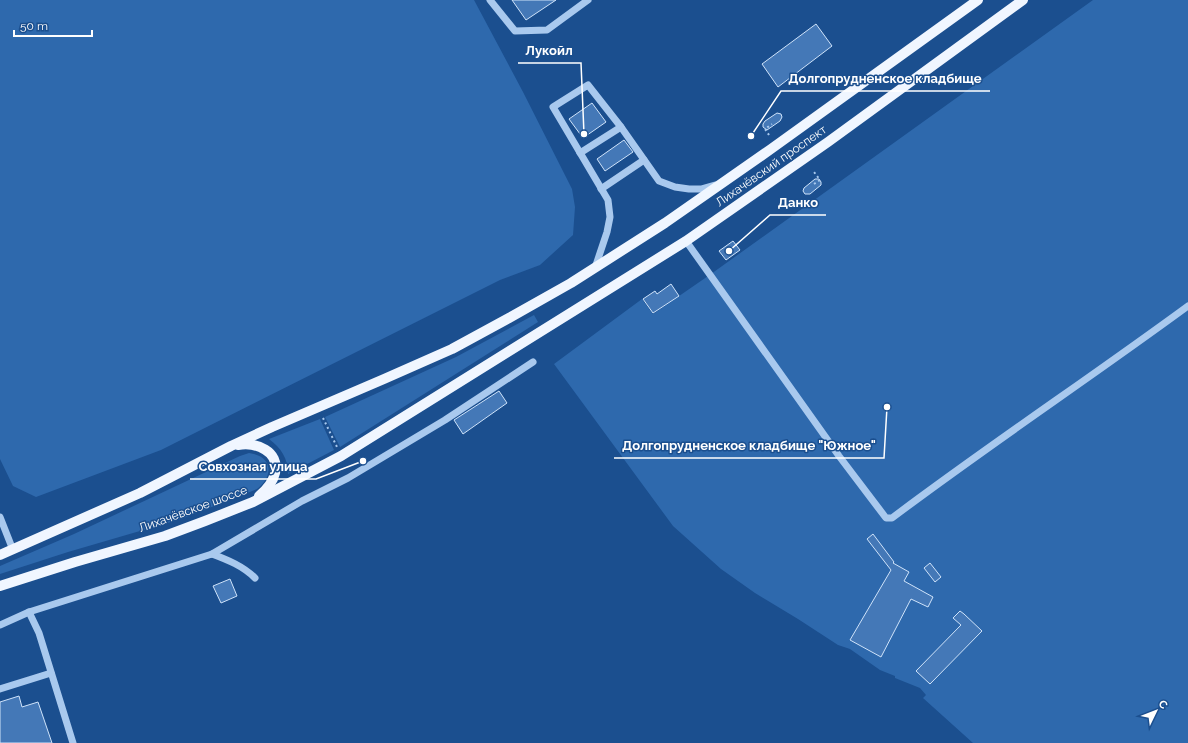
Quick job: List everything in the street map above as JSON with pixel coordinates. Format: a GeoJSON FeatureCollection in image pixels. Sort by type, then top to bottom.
{"type":"FeatureCollection","features":[{"type":"Feature","properties":{"kind":"main road","name":"Лихачёвский проспект"},"geometry":{"type":"LineString","coordinates":[[231,446],[445,352],[571,283],[665,223],[771,149],[978,0]]}},
{"type":"Feature","properties":{"kind":"main road","name":"Лихачёвский проспект"},"geometry":{"type":"LineString","coordinates":[[526,341],[686,240],[828,142],[1023,0]]}},
{"type":"Feature","properties":{"kind":"main road","name":"Лихачёвское шоссе"},"geometry":{"type":"LineString","coordinates":[[0,586],[75,562],[165,536],[253,502],[341,456],[526,341]]}},
{"type":"Feature","properties":{"kind":"main road"},"geometry":{"type":"LineString","coordinates":[[0,555],[140,493],[231,446],[248,443],[257,445],[271,453],[274,460],[276,468],[275,475],[271,483],[253,502]]}},
{"type":"Feature","properties":{"kind":"street"},"geometry":{"type":"LineString","coordinates":[[490,0],[515,31],[547,30],[588,0]]}},
{"type":"Feature","properties":{"kind":"street"},"geometry":{"type":"LineString","coordinates":[[595,268],[607,232],[610,217],[608,200],[552,107],[588,85],[621,127],[659,181],[675,187],[701,189],[719,184]]}},
{"type":"Feature","properties":{"kind":"street"},"geometry":{"type":"LineString","coordinates":[[580,153],[621,127]]}},
{"type":"Feature","properties":{"kind":"street"},"geometry":{"type":"LineString","coordinates":[[601,189],[644,160]]}},
{"type":"Feature","properties":{"kind":"street"},"geometry":{"type":"LineString","coordinates":[[686,240],[839,456],[886,518],[892,518],[949,474],[1083,382],[1188,306]]}},
{"type":"Feature","properties":{"kind":"street"},"geometry":{"type":"LineString","coordinates":[[0,625],[29,612],[212,554],[302,501],[348,478],[438,424],[533,362]]}},
{"type":"Feature","properties":{"kind":"street"},"geometry":{"type":"LineString","coordinates":[[0,517],[12,550]]}},
{"type":"Feature","properties":{"kind":"street"},"geometry":{"type":"LineString","coordinates":[[212,554],[248,570],[255,578]]}},
{"type":"Feature","properties":{"kind":"street"},"geometry":{"type":"LineString","coordinates":[[29,612],[39,633],[73,743]]}},
{"type":"Feature","properties":{"kind":"street"},"geometry":{"type":"LineString","coordinates":[[0,689],[51,673]]}},
{"type":"Feature","properties":{"kind":"path"},"geometry":{"type":"LineString","coordinates":[[769,135],[765,129],[772,124]]}},
{"type":"Feature","properties":{"kind":"path"},"geometry":{"type":"LineString","coordinates":[[814,172],[820,180],[814,184]]}},
{"type":"Feature","properties":{"kind":"path"},"geometry":{"type":"LineString","coordinates":[[322,418],[337,448]]}},
{"type":"Feature","properties":{"kind":"shaded area"},"geometry":{"type":"Polygon","coordinates":[[[0,0],[474,0],[572,189],[575,207],[573,235],[540,265],[500,280],[161,450],[36,497],[13,486],[0,459],[0,0]]]}},
{"type":"Feature","properties":{"kind":"shaded area"},"geometry":{"type":"Polygon","coordinates":[[[1093,0],[1188,0],[1188,743],[973,743],[923,698],[926,695],[920,688],[880,670],[850,649],[838,645],[755,593],[721,569],[673,526],[554,364],[642,299],[653,314],[1093,0]]]}},
{"type":"Feature","properties":{"kind":"shaded area"},"geometry":{"type":"Polygon","coordinates":[[[534,315],[538,322],[340,447],[325,417],[456,357],[534,315]]]}},
{"type":"Feature","properties":{"kind":"shaded area"},"geometry":{"type":"Polygon","coordinates":[[[320,419],[334,450],[288,474],[287,463],[283,454],[269,439],[320,419]]]}},
{"type":"Feature","properties":{"kind":"shaded area"},"geometry":{"type":"Polygon","coordinates":[[[249,453],[263,458],[267,462],[268,473],[263,484],[257,489],[181,519],[68,552],[0,574],[0,566],[74,534],[249,453]]]}},
{"type":"Feature","properties":{"kind":"building"},"geometry":{"type":"Polygon","coordinates":[[[512,0],[556,0],[526,20],[512,0]]]}},
{"type":"Feature","properties":{"kind":"building"},"geometry":{"type":"Polygon","coordinates":[[[816,24],[832,46],[778,87],[762,64],[816,24]]]}},
{"type":"Feature","properties":{"kind":"building"},"geometry":{"type":"Polygon","coordinates":[[[592,103],[606,122],[583,138],[569,119],[592,103]]]}},
{"type":"Feature","properties":{"kind":"building"},"geometry":{"type":"Polygon","coordinates":[[[777,113],[781,114],[782,117],[780,121],[767,130],[763,127],[765,121],[777,113]]]}},
{"type":"Feature","properties":{"kind":"building"},"geometry":{"type":"Polygon","coordinates":[[[624,140],[633,152],[605,171],[597,159],[624,140]]]}},
{"type":"Feature","properties":{"kind":"building"},"geometry":{"type":"Polygon","coordinates":[[[815,179],[819,179],[821,185],[810,194],[805,194],[803,191],[804,188],[815,179]]]}},
{"type":"Feature","properties":{"kind":"building"},"geometry":{"type":"Polygon","coordinates":[[[733,241],[740,250],[726,260],[719,251],[733,241]]]}},
{"type":"Feature","properties":{"kind":"building"},"geometry":{"type":"Polygon","coordinates":[[[671,284],[679,296],[653,313],[643,299],[655,291],[657,294],[671,284]]]}},
{"type":"Feature","properties":{"kind":"building"},"geometry":{"type":"Polygon","coordinates":[[[499,391],[507,403],[463,434],[454,420],[499,391]]]}},
{"type":"Feature","properties":{"kind":"building"},"geometry":{"type":"Polygon","coordinates":[[[873,534],[894,562],[893,563],[909,572],[904,581],[933,597],[928,607],[911,599],[881,657],[850,640],[891,570],[867,539],[873,534]]]}},
{"type":"Feature","properties":{"kind":"building"},"geometry":{"type":"Polygon","coordinates":[[[930,563],[941,577],[935,582],[924,568],[930,563]]]}},
{"type":"Feature","properties":{"kind":"building"},"geometry":{"type":"Polygon","coordinates":[[[230,579],[237,596],[221,603],[213,586],[230,579]]]}},
{"type":"Feature","properties":{"kind":"building"},"geometry":{"type":"Polygon","coordinates":[[[960,611],[982,631],[930,684],[916,671],[961,625],[953,618],[960,611]]]}},
{"type":"Feature","properties":{"kind":"building"},"geometry":{"type":"Polygon","coordinates":[[[19,696],[22,707],[38,702],[52,743],[0,743],[0,702],[19,696]]]}},
{"type":"Feature","properties":{"kind":"place","name":"Лукойл"},"geometry":{"type":"Point","coordinates":[584,134]}},
{"type":"Feature","properties":{"kind":"place","name":"Долгопрудненское кладбище"},"geometry":{"type":"Point","coordinates":[751,136]}},
{"type":"Feature","properties":{"kind":"place","name":"Данко"},"geometry":{"type":"Point","coordinates":[729,251]}},
{"type":"Feature","properties":{"kind":"place","name":"Долгопрудненское кладбище \"Южное\""},"geometry":{"type":"Point","coordinates":[887,407]}},
{"type":"Feature","properties":{"kind":"place","name":"Совхозная улица"},"geometry":{"type":"Point","coordinates":[363,461]}}]}
